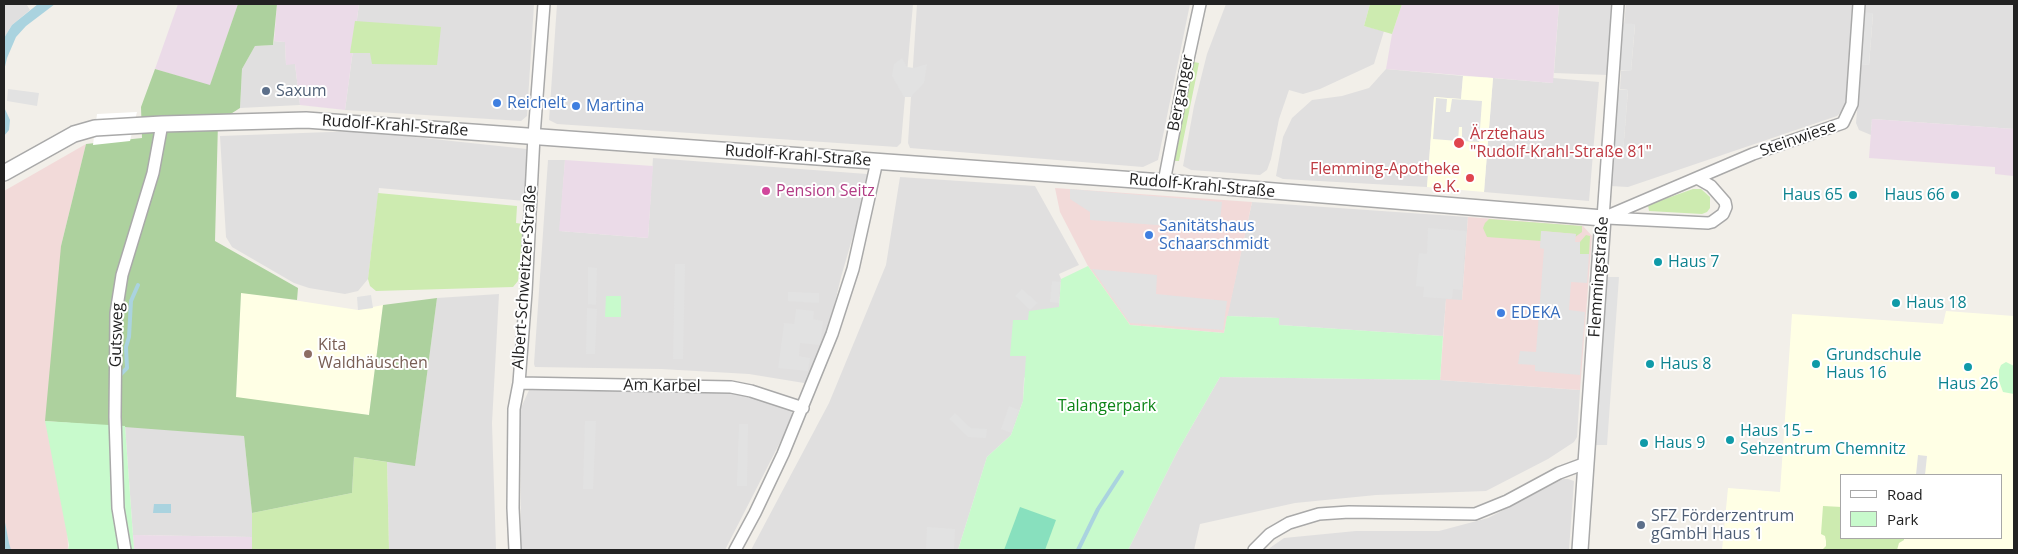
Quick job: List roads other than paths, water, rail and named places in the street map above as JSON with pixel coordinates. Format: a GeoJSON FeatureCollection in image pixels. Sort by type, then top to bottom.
{"type":"FeatureCollection","features":[{"type":"Feature","properties":{"kind":"street","name":"Albert-Schweitzer-Straße"},"geometry":{"type":"LineString","coordinates":[[515,550],[513,508],[514,409],[519,383],[526,292],[534,136],[544,4]]}},
{"type":"Feature","properties":{"kind":"street","name":"Berganger"},"geometry":{"type":"LineString","coordinates":[[1164,182],[1200,4]]}},
{"type":"Feature","properties":{"kind":"street","name":"Flemmingstraße"},"geometry":{"type":"LineString","coordinates":[[1580,550],[1618,4]]}},
{"type":"Feature","properties":{"kind":"street","name":"Steinwiese"},"geometry":{"type":"LineString","coordinates":[[1603,218],[1753,154],[1843,123],[1852,104],[1860,4]]}},
{"type":"Feature","properties":{"kind":"street","name":"Rudolf-Krahl-Straße"},"geometry":{"type":"LineString","coordinates":[[4,173],[74,134],[95,128],[306,120],[1164,182],[1603,218]]}},
{"type":"Feature","properties":{"kind":"street","name":"Gutsweg"},"geometry":{"type":"LineString","coordinates":[[124,550],[118,508],[115,417],[116,313],[122,276],[153,173],[162,124]]}},
{"type":"Feature","properties":{"kind":"street"},"geometry":{"type":"LineString","coordinates":[[735,550],[755,513],[803,408],[832,334],[853,269],[877,161]]}},
{"type":"Feature","properties":{"kind":"street"},"geometry":{"type":"LineString","coordinates":[[1603,218],[1712,222],[1723,214],[1726,207],[1725,202],[1711,186],[1697,178]]}},
{"type":"Feature","properties":{"kind":"street","name":"Am Karbel"},"geometry":{"type":"LineString","coordinates":[[519,383],[731,387],[803,408]]}},
{"type":"Feature","properties":{"kind":"street"},"geometry":{"type":"LineString","coordinates":[[1254,550],[1270,534],[1289,523],[1320,514],[1349,512],[1475,514],[1507,501],[1559,472],[1586,463]]}},
{"type":"Feature","properties":{"kind":"water"},"geometry":{"type":"Polygon","coordinates":[[[38,4],[55,4],[26,26],[16,37],[4,71],[4,38],[12,25],[38,4]]]}},
{"type":"Feature","properties":{"kind":"water"},"geometry":{"type":"Polygon","coordinates":[[[4,107],[10,120],[9,130],[4,136],[4,107]]]}},
{"type":"Feature","properties":{"kind":"water"},"geometry":{"type":"Polygon","coordinates":[[[154,504],[171,504],[171,513],[153,513],[154,504]]]}},
{"type":"Feature","properties":{"kind":"water"},"geometry":{"type":"Polygon","coordinates":[[[4,517],[9,543],[11,550],[4,550],[4,517]]]}},
{"type":"Feature","properties":{"kind":"waterway"},"geometry":{"type":"LineString","coordinates":[[118,377],[127,368],[126,347],[129,337],[131,301],[138,285]]}},
{"type":"Feature","properties":{"kind":"waterway"},"geometry":{"type":"LineString","coordinates":[[1078,550],[1098,509],[1122,472]]}},
{"type":"Feature","properties":{"kind":"place","name":"Saxum"},"geometry":{"type":"Point","coordinates":[266,91]}},
{"type":"Feature","properties":{"kind":"place","name":"Reichelt"},"geometry":{"type":"Point","coordinates":[497,103]}},
{"type":"Feature","properties":{"kind":"place","name":"Martina"},"geometry":{"type":"Point","coordinates":[576,106]}},
{"type":"Feature","properties":{"kind":"place","name":"Ärztehaus \"Rudolf-Krahl-Straße 81\""},"geometry":{"type":"Point","coordinates":[1459,143]}},
{"type":"Feature","properties":{"kind":"place","name":"Flemming-Apotheke e.K."},"geometry":{"type":"Point","coordinates":[1470,178]}},
{"type":"Feature","properties":{"kind":"place","name":"Pension Seitz"},"geometry":{"type":"Point","coordinates":[766,191]}},
{"type":"Feature","properties":{"kind":"place","name":"Haus 65"},"geometry":{"type":"Point","coordinates":[1853,195]}},
{"type":"Feature","properties":{"kind":"place","name":"Haus 66"},"geometry":{"type":"Point","coordinates":[1955,195]}},
{"type":"Feature","properties":{"kind":"place","name":"Sanitätshaus Schaarschmidt"},"geometry":{"type":"Point","coordinates":[1149,235]}},
{"type":"Feature","properties":{"kind":"place","name":"Haus 7"},"geometry":{"type":"Point","coordinates":[1658,262]}},
{"type":"Feature","properties":{"kind":"place","name":"Haus 18"},"geometry":{"type":"Point","coordinates":[1896,303]}},
{"type":"Feature","properties":{"kind":"place","name":"EDEKA"},"geometry":{"type":"Point","coordinates":[1501,313]}},
{"type":"Feature","properties":{"kind":"place","name":"Kita Waldhäuschen"},"geometry":{"type":"Point","coordinates":[308,354]}},
{"type":"Feature","properties":{"kind":"place","name":"Haus 8"},"geometry":{"type":"Point","coordinates":[1650,364]}},
{"type":"Feature","properties":{"kind":"place","name":"Grundschule Haus 16"},"geometry":{"type":"Point","coordinates":[1816,364]}},
{"type":"Feature","properties":{"kind":"place","name":"Haus 26"},"geometry":{"type":"Point","coordinates":[1968,367]}},
{"type":"Feature","properties":{"kind":"place","name":"Haus 15 – Sehzentrum Chemnitz"},"geometry":{"type":"Point","coordinates":[1730,440]}},
{"type":"Feature","properties":{"kind":"place","name":"Haus 9"},"geometry":{"type":"Point","coordinates":[1644,443]}},
{"type":"Feature","properties":{"kind":"place","name":"SFZ Förderzentrum gGmbH Haus 1"},"geometry":{"type":"Point","coordinates":[1641,525]}},
{"type":"Feature","properties":{"kind":"park label","name":"Talangerpark"},"geometry":{"type":"Point","coordinates":[1107,406]}}]}
